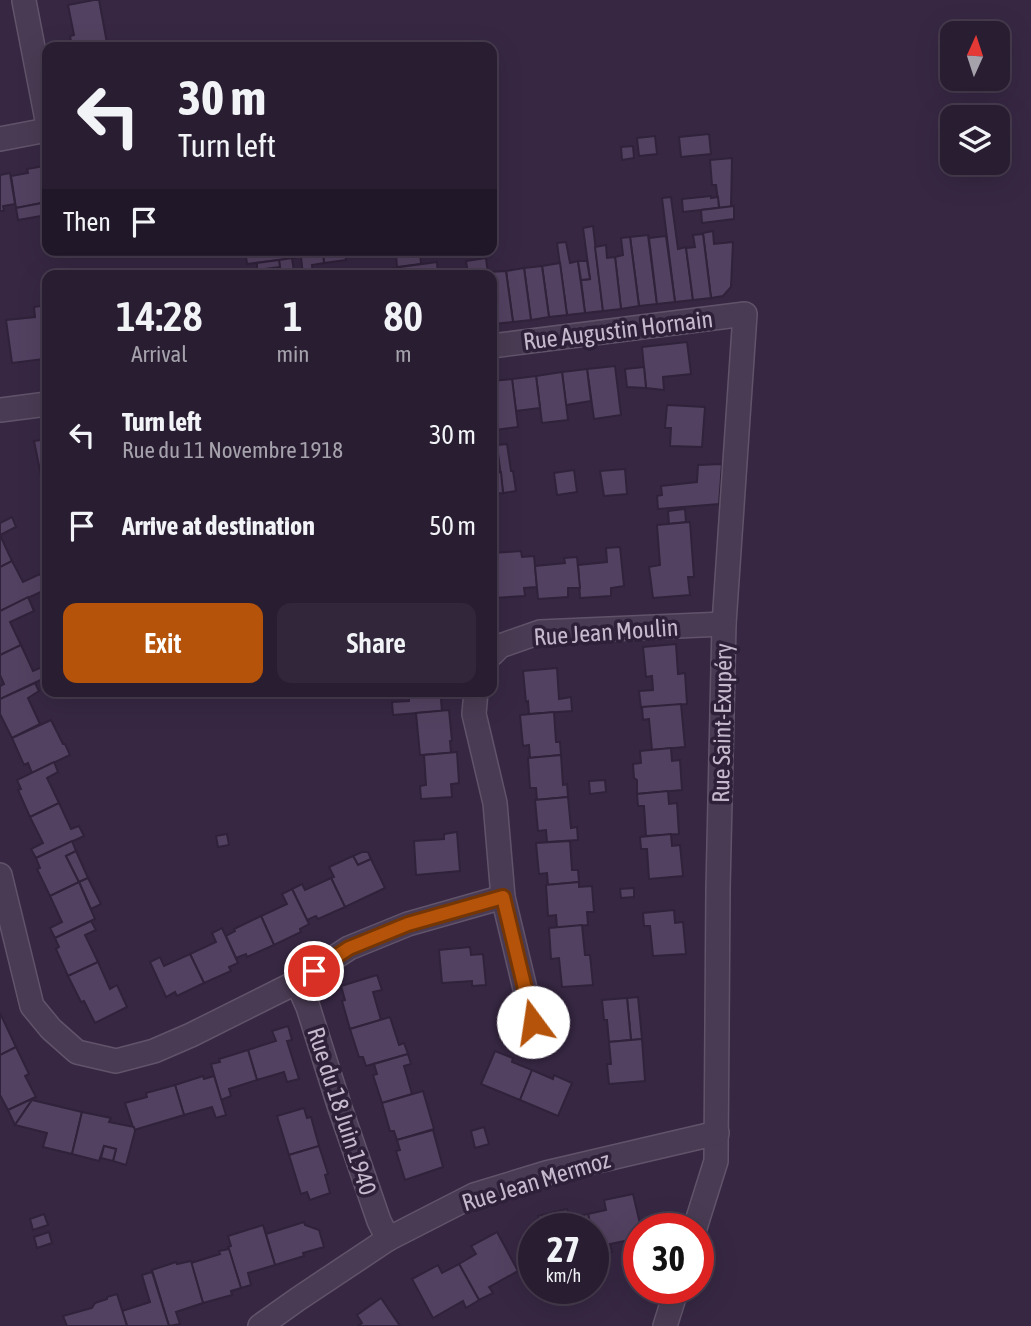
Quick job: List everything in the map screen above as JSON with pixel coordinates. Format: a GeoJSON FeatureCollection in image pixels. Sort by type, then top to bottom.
{"type":"FeatureCollection","features":[{"type":"Feature","properties":{"kind":"street"},"geometry":{"type":"LineString","coordinates":[[24,1],[42,94]]}},
{"type":"Feature","properties":{"kind":"street"},"geometry":{"type":"LineString","coordinates":[[0,139],[42,131]]}},
{"type":"Feature","properties":{"kind":"street","name":"Rue Augustin Hornain"},"geometry":{"type":"LineString","coordinates":[[497,345],[745,314]]}},
{"type":"Feature","properties":{"kind":"street","name":"Rue Saint-Exupéry"},"geometry":{"type":"LineString","coordinates":[[700,1213],[716,1161],[724,625],[745,314]]}},
{"type":"Feature","properties":{"kind":"street"},"geometry":{"type":"LineString","coordinates":[[0,410],[42,405]]}},
{"type":"Feature","properties":{"kind":"street","name":"Rue Jean Moulin"},"geometry":{"type":"LineString","coordinates":[[497,649],[541,632],[724,625]]}},
{"type":"Feature","properties":{"kind":"street"},"geometry":{"type":"LineString","coordinates":[[475,697],[474,714],[495,803],[503,897],[533,1022]]}},
{"type":"Feature","properties":{"kind":"street"},"geometry":{"type":"LineString","coordinates":[[0,875],[32,1006],[51,1029],[77,1052],[116,1061],[154,1051],[191,1035],[297,982],[349,948],[408,924],[503,897]]}},
{"type":"Feature","properties":{"kind":"street","name":"Rue du 18 Juin 1940"},"geometry":{"type":"LineString","coordinates":[[297,982],[308,1007],[379,1221],[388,1239]]}},
{"type":"Feature","properties":{"kind":"street","name":"Rue Jean Mermoz"},"geometry":{"type":"LineString","coordinates":[[260,1326],[388,1239],[474,1195],[546,1173],[717,1133]]}},
{"type":"Feature","properties":{"kind":"street"},"geometry":{"type":"LineString","coordinates":[[665,1326],[672,1304]]}},
{"type":"Feature","properties":{"kind":"building"},"geometry":{"type":"Polygon","coordinates":[[[99,0],[107,42],[71,42],[70,36],[74,35],[68,5],[99,0]]]}},
{"type":"Feature","properties":{"kind":"building"},"geometry":{"type":"Polygon","coordinates":[[[709,134],[711,154],[681,157],[679,137],[709,134]]]}},
{"type":"Feature","properties":{"kind":"building"},"geometry":{"type":"Polygon","coordinates":[[[655,136],[657,154],[639,156],[637,138],[655,136]]]}},
{"type":"Feature","properties":{"kind":"building"},"geometry":{"type":"Polygon","coordinates":[[[633,146],[634,158],[622,160],[621,147],[633,146]]]}},
{"type":"Feature","properties":{"kind":"building"},"geometry":{"type":"Polygon","coordinates":[[[732,158],[731,207],[719,208],[716,185],[712,185],[710,160],[732,158]]]}},
{"type":"Feature","properties":{"kind":"building"},"geometry":{"type":"Polygon","coordinates":[[[42,166],[42,203],[16,208],[11,176],[28,173],[27,169],[42,166]]]}},
{"type":"Feature","properties":{"kind":"building"},"geometry":{"type":"Polygon","coordinates":[[[10,173],[15,204],[3,206],[4,211],[0,211],[0,175],[10,173]]]}},
{"type":"Feature","properties":{"kind":"building"},"geometry":{"type":"Polygon","coordinates":[[[671,197],[678,249],[686,247],[693,300],[675,302],[662,198],[671,197]]]}},
{"type":"Feature","properties":{"kind":"building"},"geometry":{"type":"Polygon","coordinates":[[[718,197],[719,208],[683,212],[682,199],[718,197]]]}},
{"type":"Feature","properties":{"kind":"building"},"geometry":{"type":"Polygon","coordinates":[[[42,203],[42,216],[18,220],[16,208],[42,203]]]}},
{"type":"Feature","properties":{"kind":"building"},"geometry":{"type":"Polygon","coordinates":[[[734,206],[734,219],[702,223],[701,210],[734,206]]]}},
{"type":"Feature","properties":{"kind":"building"},"geometry":{"type":"Polygon","coordinates":[[[593,226],[603,311],[585,313],[581,280],[590,279],[583,228],[593,226]]]}},
{"type":"Feature","properties":{"kind":"building"},"geometry":{"type":"Polygon","coordinates":[[[713,231],[714,244],[733,242],[731,287],[723,296],[711,298],[703,233],[713,231]]]}},
{"type":"Feature","properties":{"kind":"building"},"geometry":{"type":"Polygon","coordinates":[[[703,234],[711,298],[693,300],[686,248],[695,247],[693,235],[703,234]]]}},
{"type":"Feature","properties":{"kind":"building"},"geometry":{"type":"Polygon","coordinates":[[[648,235],[657,304],[639,306],[630,237],[648,235]]]}},
{"type":"Feature","properties":{"kind":"building"},"geometry":{"type":"Polygon","coordinates":[[[666,236],[675,302],[657,304],[649,238],[666,236]]]}},
{"type":"Feature","properties":{"kind":"building"},"geometry":{"type":"Polygon","coordinates":[[[630,237],[639,306],[621,309],[615,257],[623,255],[621,238],[630,237]]]}},
{"type":"Feature","properties":{"kind":"building"},"geometry":{"type":"Polygon","coordinates":[[[566,242],[570,263],[578,261],[585,313],[567,315],[557,243],[566,242]]]}},
{"type":"Feature","properties":{"kind":"building"},"geometry":{"type":"Polygon","coordinates":[[[606,245],[607,258],[615,257],[621,309],[603,311],[595,247],[606,245]]]}},
{"type":"Feature","properties":{"kind":"building"},"geometry":{"type":"Polygon","coordinates":[[[246,256],[295,256],[295,258],[247,264],[246,256]]]}},
{"type":"Feature","properties":{"kind":"building"},"geometry":{"type":"Polygon","coordinates":[[[323,256],[346,256],[346,260],[324,263],[323,256]]]}},
{"type":"Feature","properties":{"kind":"building"},"geometry":{"type":"Polygon","coordinates":[[[323,256],[324,263],[312,265],[312,270],[302,270],[301,257],[323,256]]]}},
{"type":"Feature","properties":{"kind":"building"},"geometry":{"type":"Polygon","coordinates":[[[396,256],[420,256],[421,264],[397,267],[396,256]]]}},
{"type":"Feature","properties":{"kind":"building"},"geometry":{"type":"Polygon","coordinates":[[[292,258],[294,270],[280,270],[279,260],[292,258]]]}},
{"type":"Feature","properties":{"kind":"building"},"geometry":{"type":"Polygon","coordinates":[[[486,258],[487,270],[467,270],[466,261],[486,258]]]}},
{"type":"Feature","properties":{"kind":"building"},"geometry":{"type":"Polygon","coordinates":[[[279,260],[280,267],[257,270],[257,263],[279,260]]]}},
{"type":"Feature","properties":{"kind":"building"},"geometry":{"type":"Polygon","coordinates":[[[578,261],[587,261],[590,279],[581,280],[578,261]]]}},
{"type":"Feature","properties":{"kind":"building"},"geometry":{"type":"Polygon","coordinates":[[[437,262],[438,270],[393,270],[437,262]]]}},
{"type":"Feature","properties":{"kind":"building"},"geometry":{"type":"Polygon","coordinates":[[[560,263],[567,315],[549,317],[542,266],[560,263]]]}},
{"type":"Feature","properties":{"kind":"building"},"geometry":{"type":"Polygon","coordinates":[[[542,266],[549,317],[531,320],[524,268],[542,266]]]}},
{"type":"Feature","properties":{"kind":"building"},"geometry":{"type":"Polygon","coordinates":[[[524,268],[531,320],[513,322],[506,271],[524,268]]]}},
{"type":"Feature","properties":{"kind":"building"},"geometry":{"type":"Polygon","coordinates":[[[506,271],[513,322],[497,324],[497,272],[506,271]]]}},
{"type":"Feature","properties":{"kind":"building"},"geometry":{"type":"Polygon","coordinates":[[[42,306],[42,359],[12,363],[6,320],[35,317],[34,307],[42,306]]]}},
{"type":"Feature","properties":{"kind":"building"},"geometry":{"type":"Polygon","coordinates":[[[687,342],[691,374],[663,377],[664,390],[646,388],[642,347],[687,342]]]}},
{"type":"Feature","properties":{"kind":"building"},"geometry":{"type":"Polygon","coordinates":[[[615,366],[621,415],[594,419],[587,369],[615,366]]]}},
{"type":"Feature","properties":{"kind":"building"},"geometry":{"type":"Polygon","coordinates":[[[644,367],[646,388],[627,387],[625,369],[644,367]]]}},
{"type":"Feature","properties":{"kind":"building"},"geometry":{"type":"Polygon","coordinates":[[[587,369],[591,401],[566,405],[562,372],[587,369]]]}},
{"type":"Feature","properties":{"kind":"building"},"geometry":{"type":"Polygon","coordinates":[[[562,372],[568,420],[542,423],[536,376],[562,372]]]}},
{"type":"Feature","properties":{"kind":"building"},"geometry":{"type":"Polygon","coordinates":[[[536,376],[540,408],[516,411],[512,379],[536,376]]]}},
{"type":"Feature","properties":{"kind":"building"},"geometry":{"type":"Polygon","coordinates":[[[512,379],[518,427],[497,430],[497,380],[512,379]]]}},
{"type":"Feature","properties":{"kind":"building"},"geometry":{"type":"Polygon","coordinates":[[[667,405],[705,407],[702,447],[670,446],[671,428],[665,428],[667,405]]]}},
{"type":"Feature","properties":{"kind":"building"},"geometry":{"type":"Polygon","coordinates":[[[42,440],[42,480],[34,441],[42,440]]]}},
{"type":"Feature","properties":{"kind":"building"},"geometry":{"type":"Polygon","coordinates":[[[507,444],[516,491],[503,493],[497,445],[507,444]]]}},
{"type":"Feature","properties":{"kind":"building"},"geometry":{"type":"Polygon","coordinates":[[[722,464],[719,504],[658,509],[657,496],[662,495],[661,486],[697,482],[698,465],[722,464]]]}},
{"type":"Feature","properties":{"kind":"building"},"geometry":{"type":"Polygon","coordinates":[[[625,469],[627,494],[604,496],[600,471],[625,469]]]}},
{"type":"Feature","properties":{"kind":"building"},"geometry":{"type":"Polygon","coordinates":[[[574,470],[577,492],[557,495],[554,473],[574,470]]]}},
{"type":"Feature","properties":{"kind":"building"},"geometry":{"type":"Polygon","coordinates":[[[497,472],[501,472],[503,493],[497,494],[497,472]]]}},
{"type":"Feature","properties":{"kind":"building"},"geometry":{"type":"Polygon","coordinates":[[[685,509],[686,522],[669,524],[668,511],[685,509]]]}},
{"type":"Feature","properties":{"kind":"building"},"geometry":{"type":"Polygon","coordinates":[[[12,517],[16,527],[0,535],[0,523],[12,517]]]}},
{"type":"Feature","properties":{"kind":"building"},"geometry":{"type":"Polygon","coordinates":[[[690,522],[694,577],[688,577],[690,595],[653,598],[649,567],[660,565],[657,525],[690,522]]]}},
{"type":"Feature","properties":{"kind":"building"},"geometry":{"type":"Polygon","coordinates":[[[0,535],[12,561],[0,567],[0,535]]]}},
{"type":"Feature","properties":{"kind":"building"},"geometry":{"type":"Polygon","coordinates":[[[620,547],[624,586],[611,588],[611,596],[580,598],[578,565],[607,562],[606,548],[620,547]]]}},
{"type":"Feature","properties":{"kind":"building"},"geometry":{"type":"Polygon","coordinates":[[[521,551],[522,557],[534,556],[537,587],[524,588],[525,596],[497,598],[497,553],[521,551]]]}},
{"type":"Feature","properties":{"kind":"building"},"geometry":{"type":"Polygon","coordinates":[[[577,557],[580,588],[568,588],[568,597],[538,599],[535,566],[565,563],[564,558],[577,557]]]}},
{"type":"Feature","properties":{"kind":"building"},"geometry":{"type":"Polygon","coordinates":[[[12,561],[23,582],[40,574],[42,591],[0,611],[0,567],[12,561]]]}},
{"type":"Feature","properties":{"kind":"building"},"geometry":{"type":"Polygon","coordinates":[[[28,597],[34,611],[10,622],[21,645],[0,655],[0,611],[28,597]]]}},
{"type":"Feature","properties":{"kind":"building"},"geometry":{"type":"Polygon","coordinates":[[[676,644],[678,674],[685,673],[687,704],[641,708],[639,691],[653,690],[652,676],[646,677],[643,647],[676,644]]]}},
{"type":"Feature","properties":{"kind":"building"},"geometry":{"type":"Polygon","coordinates":[[[21,645],[33,671],[42,667],[42,679],[0,699],[0,686],[4,684],[0,675],[0,655],[21,645]]]}},
{"type":"Feature","properties":{"kind":"building"},"geometry":{"type":"Polygon","coordinates":[[[557,668],[559,699],[571,697],[572,711],[529,714],[523,671],[557,668]]]}},
{"type":"Feature","properties":{"kind":"building"},"geometry":{"type":"Polygon","coordinates":[[[35,683],[39,691],[28,698],[40,724],[12,738],[0,714],[0,699],[35,683]]]}},
{"type":"Feature","properties":{"kind":"building"},"geometry":{"type":"Polygon","coordinates":[[[409,697],[443,697],[442,711],[393,715],[392,702],[409,701],[409,697]]]}},
{"type":"Feature","properties":{"kind":"building"},"geometry":{"type":"Polygon","coordinates":[[[681,704],[685,747],[652,750],[649,719],[643,720],[642,707],[681,704]]]}},
{"type":"Feature","properties":{"kind":"building"},"geometry":{"type":"Polygon","coordinates":[[[449,710],[451,753],[420,755],[416,713],[449,710]]]}},
{"type":"Feature","properties":{"kind":"building"},"geometry":{"type":"Polygon","coordinates":[[[554,712],[556,742],[560,742],[561,755],[530,758],[529,745],[523,746],[520,715],[554,712]]]}},
{"type":"Feature","properties":{"kind":"building"},"geometry":{"type":"Polygon","coordinates":[[[51,720],[70,755],[32,773],[28,763],[24,765],[12,738],[51,720]]]}},
{"type":"Feature","properties":{"kind":"building"},"geometry":{"type":"Polygon","coordinates":[[[671,748],[672,761],[680,760],[682,790],[637,794],[633,764],[641,763],[640,751],[671,748]]]}},
{"type":"Feature","properties":{"kind":"building"},"geometry":{"type":"Polygon","coordinates":[[[457,752],[459,783],[451,784],[452,797],[421,799],[420,786],[426,785],[424,755],[457,752]]]}},
{"type":"Feature","properties":{"kind":"building"},"geometry":{"type":"Polygon","coordinates":[[[561,755],[563,785],[567,784],[568,797],[537,800],[536,788],[530,788],[528,758],[561,755]]]}},
{"type":"Feature","properties":{"kind":"building"},"geometry":{"type":"Polygon","coordinates":[[[54,762],[58,772],[47,778],[59,803],[30,817],[18,790],[21,789],[17,780],[54,762]]]}},
{"type":"Feature","properties":{"kind":"building"},"geometry":{"type":"Polygon","coordinates":[[[605,780],[606,792],[590,794],[589,781],[605,780]]]}},
{"type":"Feature","properties":{"kind":"building"},"geometry":{"type":"Polygon","coordinates":[[[668,791],[669,804],[677,803],[679,834],[646,836],[644,806],[638,806],[637,794],[668,791]]]}},
{"type":"Feature","properties":{"kind":"building"},"geometry":{"type":"Polygon","coordinates":[[[568,797],[571,828],[577,827],[578,840],[547,842],[546,830],[538,831],[535,800],[568,797]]]}},
{"type":"Feature","properties":{"kind":"building"},"geometry":{"type":"Polygon","coordinates":[[[59,803],[71,829],[79,826],[84,836],[36,858],[31,849],[43,843],[30,817],[59,803]]]}},
{"type":"Feature","properties":{"kind":"building"},"geometry":{"type":"Polygon","coordinates":[[[457,832],[460,871],[416,875],[414,841],[444,839],[444,834],[457,832]]]}},
{"type":"Feature","properties":{"kind":"building"},"geometry":{"type":"Polygon","coordinates":[[[227,834],[229,845],[218,847],[216,836],[227,834]]]}},
{"type":"Feature","properties":{"kind":"building"},"geometry":{"type":"Polygon","coordinates":[[[671,834],[672,846],[680,845],[683,876],[649,879],[647,849],[641,849],[640,837],[671,834]]]}},
{"type":"Feature","properties":{"kind":"building"},"geometry":{"type":"Polygon","coordinates":[[[72,841],[76,851],[66,856],[79,882],[50,896],[37,869],[40,868],[36,858],[72,841]]]}},
{"type":"Feature","properties":{"kind":"building"},"geometry":{"type":"Polygon","coordinates":[[[570,841],[572,870],[578,870],[579,882],[548,885],[547,873],[539,874],[536,843],[570,841]]]}},
{"type":"Feature","properties":{"kind":"building"},"geometry":{"type":"Polygon","coordinates":[[[76,851],[88,878],[79,882],[66,856],[76,851]]]}},
{"type":"Feature","properties":{"kind":"building"},"geometry":{"type":"Polygon","coordinates":[[[368,852],[371,859],[358,865],[353,856],[368,852]]]}},
{"type":"Feature","properties":{"kind":"building"},"geometry":{"type":"Polygon","coordinates":[[[353,856],[358,865],[371,859],[385,888],[345,907],[331,878],[334,877],[329,867],[353,856]]]}},
{"type":"Feature","properties":{"kind":"building"},"geometry":{"type":"Polygon","coordinates":[[[88,878],[101,904],[91,909],[79,882],[88,878]]]}},
{"type":"Feature","properties":{"kind":"building"},"geometry":{"type":"Polygon","coordinates":[[[331,878],[345,907],[318,919],[316,916],[307,920],[292,889],[302,884],[305,890],[331,878]]]}},
{"type":"Feature","properties":{"kind":"building"},"geometry":{"type":"Polygon","coordinates":[[[79,882],[95,919],[55,938],[50,928],[62,922],[50,896],[79,882]]]}},
{"type":"Feature","properties":{"kind":"building"},"geometry":{"type":"Polygon","coordinates":[[[579,882],[579,887],[592,886],[594,912],[587,912],[588,925],[557,928],[556,915],[548,916],[546,885],[579,882]]]}},
{"type":"Feature","properties":{"kind":"building"},"geometry":{"type":"Polygon","coordinates":[[[634,888],[634,897],[621,898],[620,889],[634,888]]]}},
{"type":"Feature","properties":{"kind":"building"},"geometry":{"type":"Polygon","coordinates":[[[292,889],[309,924],[300,929],[301,932],[274,945],[261,916],[287,904],[282,894],[292,889]]]}},
{"type":"Feature","properties":{"kind":"building"},"geometry":{"type":"Polygon","coordinates":[[[674,910],[675,923],[683,922],[686,954],[653,956],[650,926],[644,926],[643,913],[674,910]]]}},
{"type":"Feature","properties":{"kind":"building"},"geometry":{"type":"Polygon","coordinates":[[[261,916],[274,945],[247,957],[246,954],[236,958],[226,936],[235,931],[234,929],[261,916]]]}},
{"type":"Feature","properties":{"kind":"building"},"geometry":{"type":"Polygon","coordinates":[[[91,921],[96,930],[85,935],[98,962],[68,976],[56,949],[59,947],[55,938],[91,921]]]}},
{"type":"Feature","properties":{"kind":"building"},"geometry":{"type":"Polygon","coordinates":[[[582,925],[585,955],[590,955],[593,985],[562,987],[559,958],[551,959],[549,928],[582,925]]]}},
{"type":"Feature","properties":{"kind":"building"},"geometry":{"type":"Polygon","coordinates":[[[222,928],[238,963],[229,967],[231,971],[204,983],[190,954],[216,942],[212,933],[222,928]]]}},
{"type":"Feature","properties":{"kind":"building"},"geometry":{"type":"Polygon","coordinates":[[[470,947],[471,955],[483,954],[486,985],[472,986],[472,981],[442,983],[439,950],[470,947]]]}},
{"type":"Feature","properties":{"kind":"building"},"geometry":{"type":"Polygon","coordinates":[[[190,954],[204,983],[177,996],[175,992],[166,997],[150,962],[160,957],[164,966],[190,954]]]}},
{"type":"Feature","properties":{"kind":"building"},"geometry":{"type":"Polygon","coordinates":[[[98,962],[110,989],[117,985],[127,1007],[95,1023],[68,976],[98,962]]]}},
{"type":"Feature","properties":{"kind":"building"},"geometry":{"type":"Polygon","coordinates":[[[377,975],[382,990],[373,992],[381,1020],[350,1029],[341,986],[377,975]]]}},
{"type":"Feature","properties":{"kind":"building"},"geometry":{"type":"Polygon","coordinates":[[[638,997],[642,1039],[631,1040],[627,998],[638,997]]]}},
{"type":"Feature","properties":{"kind":"building"},"geometry":{"type":"Polygon","coordinates":[[[627,998],[631,1040],[609,1042],[602,1000],[627,998]]]}},
{"type":"Feature","properties":{"kind":"building"},"geometry":{"type":"Polygon","coordinates":[[[0,1013],[16,1047],[0,1055],[0,1013]]]}},
{"type":"Feature","properties":{"kind":"building"},"geometry":{"type":"Polygon","coordinates":[[[390,1017],[399,1045],[404,1043],[408,1054],[366,1066],[363,1057],[359,1057],[350,1029],[390,1017]]]}},
{"type":"Feature","properties":{"kind":"building"},"geometry":{"type":"Polygon","coordinates":[[[288,1026],[292,1040],[287,1041],[299,1079],[287,1082],[284,1072],[257,1080],[248,1050],[276,1041],[272,1031],[288,1026]]]}},
{"type":"Feature","properties":{"kind":"building"},"geometry":{"type":"Polygon","coordinates":[[[642,1039],[645,1081],[609,1084],[609,1042],[642,1039]]]}},
{"type":"Feature","properties":{"kind":"building"},"geometry":{"type":"Polygon","coordinates":[[[16,1047],[29,1074],[25,1076],[36,1097],[8,1110],[0,1095],[0,1055],[16,1047]]]}},
{"type":"Feature","properties":{"kind":"building"},"geometry":{"type":"Polygon","coordinates":[[[248,1050],[257,1080],[229,1089],[231,1096],[221,1100],[211,1064],[248,1050]]]}},
{"type":"Feature","properties":{"kind":"building"},"geometry":{"type":"Polygon","coordinates":[[[495,1051],[532,1070],[520,1100],[481,1084],[495,1051]]]}},
{"type":"Feature","properties":{"kind":"building"},"geometry":{"type":"Polygon","coordinates":[[[408,1054],[411,1064],[404,1066],[412,1094],[382,1103],[373,1075],[377,1074],[374,1064],[408,1054]]]}},
{"type":"Feature","properties":{"kind":"building"},"geometry":{"type":"Polygon","coordinates":[[[532,1070],[572,1083],[558,1116],[520,1100],[532,1070]]]}},
{"type":"Feature","properties":{"kind":"building"},"geometry":{"type":"Polygon","coordinates":[[[203,1076],[204,1079],[214,1076],[226,1115],[216,1118],[212,1107],[184,1115],[175,1085],[203,1076]]]}},
{"type":"Feature","properties":{"kind":"building"},"geometry":{"type":"Polygon","coordinates":[[[175,1085],[184,1115],[134,1130],[125,1103],[147,1097],[146,1093],[175,1085]]]}},
{"type":"Feature","properties":{"kind":"building"},"geometry":{"type":"Polygon","coordinates":[[[423,1091],[434,1129],[397,1140],[394,1131],[390,1131],[382,1103],[423,1091]]]}},
{"type":"Feature","properties":{"kind":"building"},"geometry":{"type":"Polygon","coordinates":[[[36,1097],[32,1100],[15,1125],[8,1110],[36,1097]]]}},
{"type":"Feature","properties":{"kind":"building"},"geometry":{"type":"Polygon","coordinates":[[[32,1100],[82,1112],[72,1154],[43,1147],[47,1133],[15,1125],[32,1100]]]}},
{"type":"Feature","properties":{"kind":"building"},"geometry":{"type":"Polygon","coordinates":[[[304,1108],[307,1118],[311,1117],[319,1146],[289,1155],[277,1116],[304,1108]]]}},
{"type":"Feature","properties":{"kind":"building"},"geometry":{"type":"Polygon","coordinates":[[[82,1112],[111,1118],[109,1122],[134,1127],[126,1165],[113,1161],[116,1149],[104,1146],[99,1161],[72,1154],[82,1112]]]}},
{"type":"Feature","properties":{"kind":"building"},"geometry":{"type":"Polygon","coordinates":[[[484,1127],[489,1144],[475,1148],[471,1131],[484,1127]]]}},
{"type":"Feature","properties":{"kind":"building"},"geometry":{"type":"Polygon","coordinates":[[[433,1130],[443,1167],[405,1180],[396,1151],[400,1150],[397,1140],[433,1130]]]}},
{"type":"Feature","properties":{"kind":"building"},"geometry":{"type":"Polygon","coordinates":[[[104,1146],[116,1149],[113,1161],[101,1158],[104,1146]]]}},
{"type":"Feature","properties":{"kind":"building"},"geometry":{"type":"Polygon","coordinates":[[[319,1146],[328,1174],[325,1175],[330,1193],[310,1200],[307,1192],[301,1194],[289,1155],[319,1146]]]}},
{"type":"Feature","properties":{"kind":"building"},"geometry":{"type":"Polygon","coordinates":[[[633,1194],[637,1213],[623,1213],[623,1241],[610,1244],[612,1252],[609,1253],[609,1213],[592,1213],[606,1210],[604,1200],[633,1194]]]}},
{"type":"Feature","properties":{"kind":"building"},"geometry":{"type":"Polygon","coordinates":[[[567,1209],[568,1213],[550,1213],[567,1209]]]}},
{"type":"Feature","properties":{"kind":"building"},"geometry":{"type":"Polygon","coordinates":[[[44,1214],[48,1225],[33,1230],[30,1219],[44,1214]]]}},
{"type":"Feature","properties":{"kind":"building"},"geometry":{"type":"Polygon","coordinates":[[[304,1222],[305,1225],[319,1230],[324,1247],[275,1265],[266,1234],[304,1222]]]}},
{"type":"Feature","properties":{"kind":"building"},"geometry":{"type":"Polygon","coordinates":[[[263,1225],[275,1265],[248,1273],[251,1285],[241,1288],[228,1247],[231,1246],[228,1236],[263,1225]]]}},
{"type":"Feature","properties":{"kind":"building"},"geometry":{"type":"Polygon","coordinates":[[[49,1232],[52,1243],[37,1248],[34,1237],[49,1232]]]}},
{"type":"Feature","properties":{"kind":"building"},"geometry":{"type":"Polygon","coordinates":[[[497,1232],[518,1271],[489,1287],[493,1293],[479,1300],[459,1264],[476,1254],[471,1246],[497,1232]]]}},
{"type":"Feature","properties":{"kind":"building"},"geometry":{"type":"Polygon","coordinates":[[[229,1249],[241,1288],[231,1291],[232,1295],[203,1303],[191,1263],[229,1249]]]}},
{"type":"Feature","properties":{"kind":"building"},"geometry":{"type":"Polygon","coordinates":[[[191,1261],[203,1303],[176,1312],[180,1324],[169,1326],[152,1270],[176,1262],[191,1261]]]}},
{"type":"Feature","properties":{"kind":"building"},"geometry":{"type":"Polygon","coordinates":[[[459,1264],[479,1300],[466,1308],[463,1301],[433,1318],[412,1279],[438,1265],[442,1273],[459,1264]]]}},
{"type":"Feature","properties":{"kind":"building"},"geometry":{"type":"Polygon","coordinates":[[[152,1272],[169,1326],[127,1326],[122,1311],[150,1302],[142,1275],[152,1272]]]}},
{"type":"Feature","properties":{"kind":"building"},"geometry":{"type":"Polygon","coordinates":[[[117,1294],[127,1326],[67,1326],[63,1316],[92,1308],[95,1303],[117,1294]]]}},
{"type":"Feature","properties":{"kind":"building"},"geometry":{"type":"Polygon","coordinates":[[[381,1298],[400,1326],[358,1326],[362,1323],[357,1315],[381,1298]]]}},
{"type":"Feature","properties":{"kind":"route"},"geometry":{"type":"LineString","coordinates":[[314,971],[349,948],[408,924],[503,897],[533,1022]]}}]}
